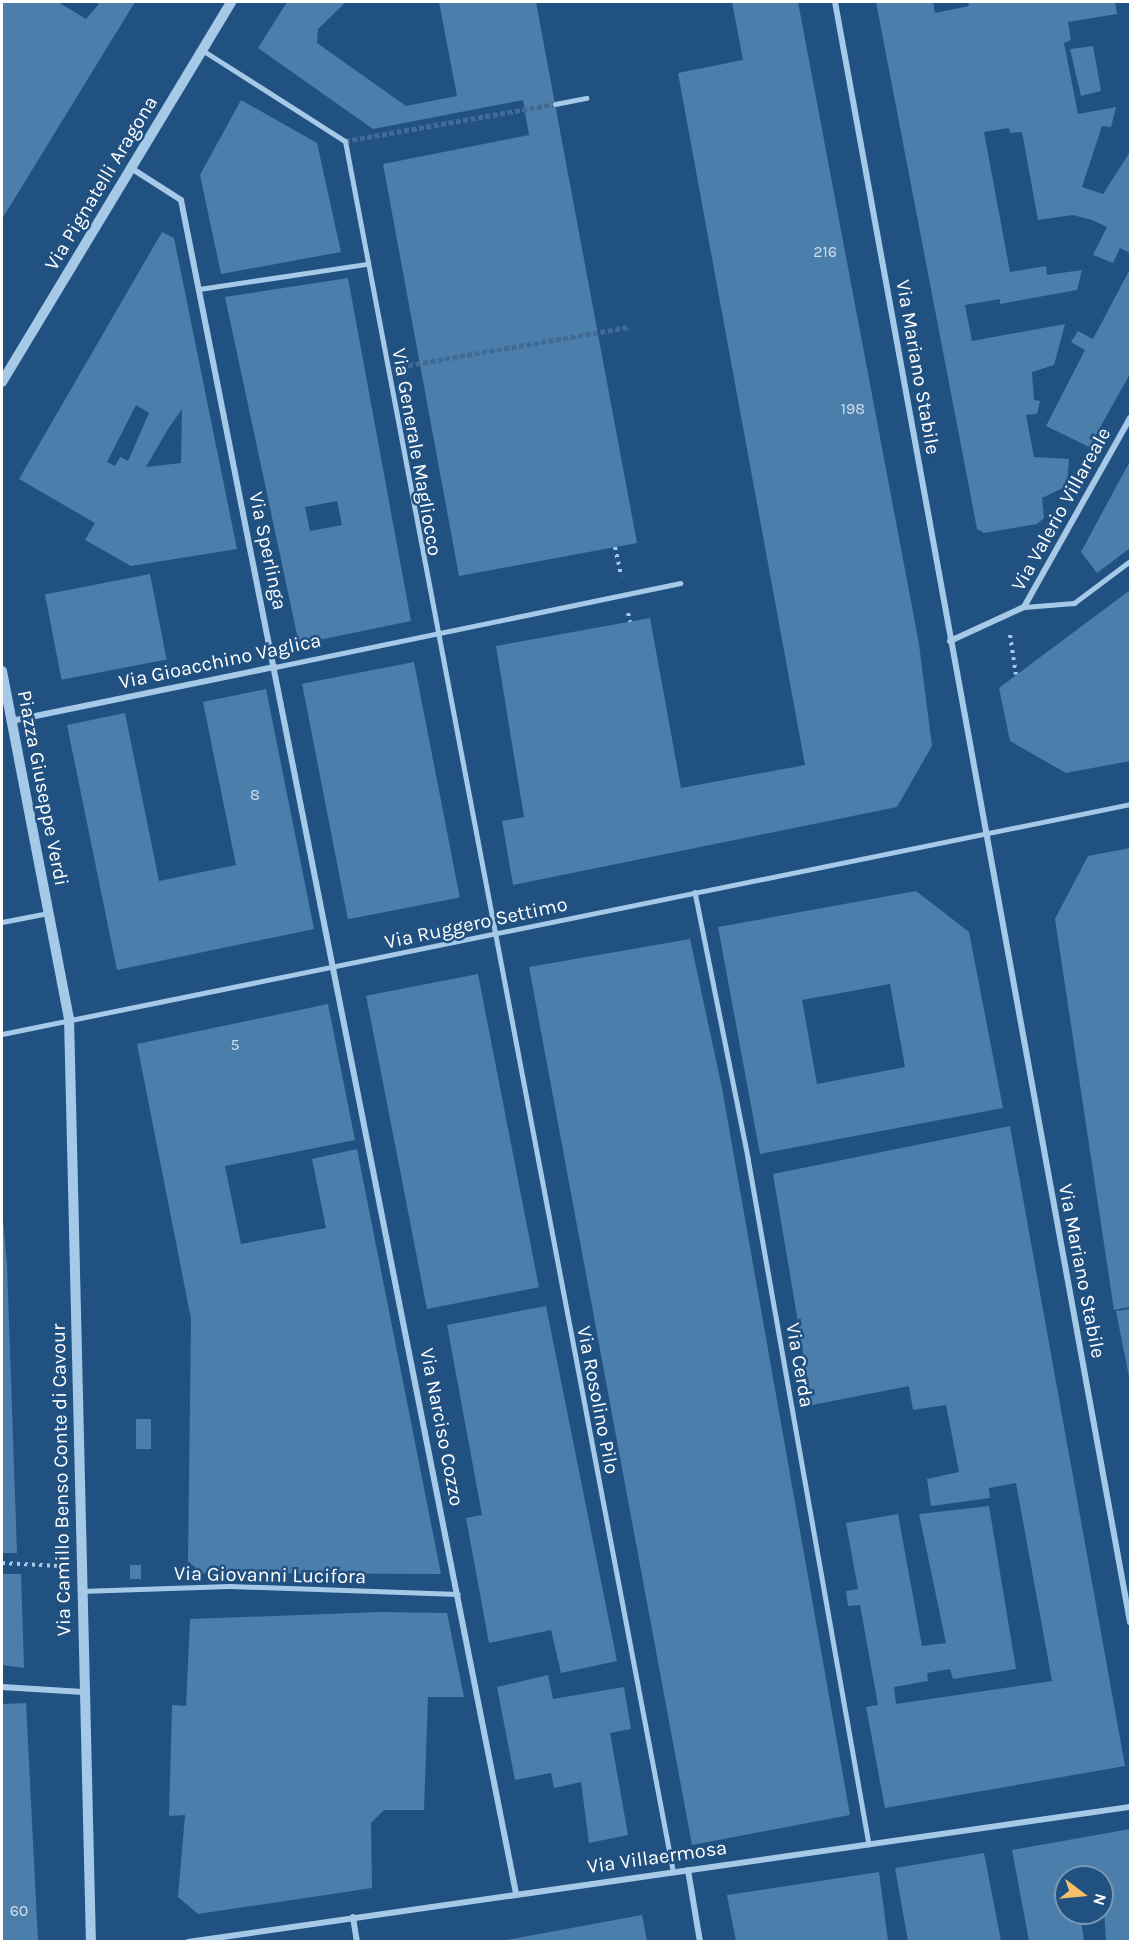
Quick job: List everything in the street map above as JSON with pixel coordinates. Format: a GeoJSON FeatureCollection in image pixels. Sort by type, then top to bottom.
{"type":"FeatureCollection","features":[{"type":"Feature","properties":{"kind":"street","name":"Via Pignatelli Aragona"},"geometry":{"type":"LineString","coordinates":[[2,382],[231,2]]}},
{"type":"Feature","properties":{"kind":"street","name":"Via Mariano Stabile"},"geometry":{"type":"LineString","coordinates":[[835,2],[984,834],[1131,1622]]}},
{"type":"Feature","properties":{"kind":"street","name":"Via Generale Magliocco"},"geometry":{"type":"LineString","coordinates":[[202,50],[345,141],[435,632],[494,935]]}},
{"type":"Feature","properties":{"kind":"street"},"geometry":{"type":"LineString","coordinates":[[555,104],[586,98]]}},
{"type":"Feature","properties":{"kind":"street","name":"Via Sperlinga"},"geometry":{"type":"LineString","coordinates":[[131,168],[181,200],[337,967]]}},
{"type":"Feature","properties":{"kind":"street"},"geometry":{"type":"LineString","coordinates":[[199,289],[367,264]]}},
{"type":"Feature","properties":{"kind":"street","name":"Via Valerio Villareale"},"geometry":{"type":"LineString","coordinates":[[950,641],[1024,607],[1131,418]]}},
{"type":"Feature","properties":{"kind":"street"},"geometry":{"type":"LineString","coordinates":[[1024,607],[1074,603],[1131,561]]}},
{"type":"Feature","properties":{"kind":"street","name":"Via Gioacchino Vaglica"},"geometry":{"type":"LineString","coordinates":[[11,721],[680,583]]}},
{"type":"Feature","properties":{"kind":"street","name":"Piazza Giuseppe Verdi"},"geometry":{"type":"LineString","coordinates":[[2,671],[69,1018]]}},
{"type":"Feature","properties":{"kind":"street","name":"Via Ruggero Settimo"},"geometry":{"type":"LineString","coordinates":[[2,1034],[69,1018],[337,967],[889,851],[1131,804]]}},
{"type":"Feature","properties":{"kind":"street","name":"Piazza Giuseppe Verdi"},"geometry":{"type":"LineString","coordinates":[[2,922],[50,912]]}},
{"type":"Feature","properties":{"kind":"street","name":"Via Rosolino Pilo"},"geometry":{"type":"LineString","coordinates":[[494,935],[673,1872]]}},
{"type":"Feature","properties":{"kind":"street","name":"Via Narciso Cozzo"},"geometry":{"type":"LineString","coordinates":[[337,967],[516,1894]]}},
{"type":"Feature","properties":{"kind":"street","name":"Via Camillo Benso Conte di Cavour"},"geometry":{"type":"LineString","coordinates":[[69,1018],[83,1692],[91,1941]]}},
{"type":"Feature","properties":{"kind":"street","name":"Via Giovanni Lucifora"},"geometry":{"type":"LineString","coordinates":[[81,1591],[229,1586],[458,1594]]}},
{"type":"Feature","properties":{"kind":"street"},"geometry":{"type":"LineString","coordinates":[[2,1687],[83,1692]]}},
{"type":"Feature","properties":{"kind":"street","name":"Via Villaermosa"},"geometry":{"type":"LineString","coordinates":[[188,1941],[1131,1807]]}},
{"type":"Feature","properties":{"kind":"street"},"geometry":{"type":"LineString","coordinates":[[688,1870],[700,1941]]}},
{"type":"Feature","properties":{"kind":"street"},"geometry":{"type":"LineString","coordinates":[[353,1917],[357,1941]]}},
{"type":"Feature","properties":{"kind":"lane","name":"Via Cerda"},"geometry":{"type":"LineString","coordinates":[[695,892],[748,1158],[869,1844]]}},
{"type":"Feature","properties":{"kind":"path"},"geometry":{"type":"LineString","coordinates":[[1008,615],[1016,675]]}},
{"type":"Feature","properties":{"kind":"path"},"geometry":{"type":"LineString","coordinates":[[2,1563],[81,1568]]}},
{"type":"Feature","properties":{"kind":"building"},"geometry":{"type":"Polygon","coordinates":[[[2,2],[58,2],[86,19],[99,4],[94,2],[135,2],[2,219],[2,2]]]}},
{"type":"Feature","properties":{"kind":"building"},"geometry":{"type":"Polygon","coordinates":[[[287,2],[346,2],[318,29],[317,43],[406,106],[457,96],[439,2],[536,2],[637,543],[459,576],[383,164],[529,135],[523,100],[373,129],[258,48],[287,2]]]}},
{"type":"Feature","properties":{"kind":"building"},"geometry":{"type":"Polygon","coordinates":[[[732,2],[798,2],[919,644],[932,746],[897,807],[513,885],[502,821],[524,817],[496,646],[650,618],[681,788],[805,765],[678,73],[743,60],[732,2]]]}},
{"type":"Feature","properties":{"kind":"building"},"geometry":{"type":"Polygon","coordinates":[[[876,2],[933,2],[935,13],[969,6],[968,2],[1115,2],[1117,14],[1068,22],[1071,40],[1064,43],[1078,114],[1116,107],[1111,127],[1102,126],[1082,187],[1103,194],[1130,152],[1130,253],[1120,248],[1113,263],[1093,255],[1107,227],[1092,220],[1073,215],[1038,220],[1022,132],[1010,133],[1009,128],[984,132],[1010,272],[1046,266],[1047,275],[1082,270],[1077,290],[1000,304],[1000,299],[965,305],[972,341],[1065,324],[1054,365],[1032,372],[1034,400],[1040,401],[1037,414],[1026,415],[1034,457],[1069,459],[1067,486],[1042,498],[1044,518],[1037,524],[984,533],[977,529],[876,2]]]}},
{"type":"Feature","properties":{"kind":"building"},"geometry":{"type":"Polygon","coordinates":[[[1093,46],[1101,91],[1081,96],[1070,49],[1093,46]]]}},
{"type":"Feature","properties":{"kind":"building"},"geometry":{"type":"Polygon","coordinates":[[[241,100],[317,143],[341,252],[221,274],[200,175],[241,100]]]}},
{"type":"Feature","properties":{"kind":"building"},"geometry":{"type":"Polygon","coordinates":[[[162,232],[174,238],[237,549],[131,566],[85,540],[95,523],[19,479],[162,232]],[[136,405],[107,462],[115,466],[120,457],[128,461],[149,413],[136,405]],[[182,409],[168,429],[146,467],[181,463],[182,409]]]}},
{"type":"Feature","properties":{"kind":"building"},"geometry":{"type":"Polygon","coordinates":[[[1130,269],[1130,374],[1089,447],[1046,426],[1085,350],[1071,342],[1078,331],[1093,339],[1130,269]]]}},
{"type":"Feature","properties":{"kind":"building"},"geometry":{"type":"Polygon","coordinates":[[[348,278],[411,621],[299,644],[225,297],[348,278]],[[337,501],[305,507],[310,531],[342,525],[337,501]]]}},
{"type":"Feature","properties":{"kind":"building"},"geometry":{"type":"Polygon","coordinates":[[[1130,461],[1130,548],[1097,573],[1081,552],[1130,461]]]}},
{"type":"Feature","properties":{"kind":"building"},"geometry":{"type":"Polygon","coordinates":[[[150,574],[167,659],[62,680],[45,594],[150,574]]]}},
{"type":"Feature","properties":{"kind":"building"},"geometry":{"type":"Polygon","coordinates":[[[1130,590],[1130,761],[1066,773],[1010,741],[999,688],[1130,590]]]}},
{"type":"Feature","properties":{"kind":"building"},"geometry":{"type":"Polygon","coordinates":[[[414,662],[460,898],[348,919],[302,684],[414,662]]]}},
{"type":"Feature","properties":{"kind":"building"},"geometry":{"type":"Polygon","coordinates":[[[266,689],[314,929],[117,970],[67,725],[125,713],[159,881],[236,865],[203,702],[266,689]]]}},
{"type":"Feature","properties":{"kind":"building"},"geometry":{"type":"Polygon","coordinates":[[[1130,848],[1130,1307],[1114,1310],[1055,919],[1088,856],[1130,848]]]}},
{"type":"Feature","properties":{"kind":"building"},"geometry":{"type":"Polygon","coordinates":[[[916,891],[969,932],[1003,1108],[760,1154],[718,927],[916,891]],[[890,984],[802,1000],[817,1084],[905,1067],[890,984]]]}},
{"type":"Feature","properties":{"kind":"building"},"geometry":{"type":"Polygon","coordinates":[[[690,939],[722,1088],[850,1815],[692,1845],[529,967],[690,939]]]}},
{"type":"Feature","properties":{"kind":"building"},"geometry":{"type":"Polygon","coordinates":[[[478,974],[539,1287],[427,1309],[366,996],[478,974]]]}},
{"type":"Feature","properties":{"kind":"building"},"geometry":{"type":"Polygon","coordinates":[[[328,1004],[355,1140],[225,1166],[241,1244],[326,1228],[312,1159],[357,1149],[441,1574],[201,1573],[188,1561],[191,1319],[137,1044],[328,1004]]]}},
{"type":"Feature","properties":{"kind":"building"},"geometry":{"type":"Polygon","coordinates":[[[1010,1126],[1125,1766],[885,1808],[866,1707],[878,1705],[860,1605],[848,1606],[846,1591],[858,1589],[846,1523],[898,1514],[922,1646],[946,1643],[919,1514],[989,1506],[1016,1669],[953,1679],[950,1669],[927,1673],[928,1681],[894,1687],[896,1704],[1052,1681],[1016,1483],[989,1488],[990,1498],[931,1506],[927,1479],[959,1472],[946,1405],[913,1410],[909,1386],[812,1405],[773,1174],[1010,1126]]]}},
{"type":"Feature","properties":{"kind":"building"},"geometry":{"type":"Polygon","coordinates":[[[2,1209],[7,1265],[17,1553],[2,1553],[2,1209]]]}},
{"type":"Feature","properties":{"kind":"building"},"geometry":{"type":"Polygon","coordinates":[[[546,1306],[617,1661],[561,1673],[551,1630],[489,1643],[466,1518],[482,1515],[447,1325],[546,1306]]]}},
{"type":"Feature","properties":{"kind":"building"},"geometry":{"type":"Polygon","coordinates":[[[1130,1309],[1130,1377],[1129,1377],[1116,1311],[1130,1309]]]}},
{"type":"Feature","properties":{"kind":"building"},"geometry":{"type":"Polygon","coordinates":[[[136,1419],[151,1419],[151,1449],[136,1449],[136,1419]]]}},
{"type":"Feature","properties":{"kind":"building"},"geometry":{"type":"Polygon","coordinates":[[[130,1565],[141,1565],[141,1579],[130,1579],[130,1565]]]}},
{"type":"Feature","properties":{"kind":"building"},"geometry":{"type":"Polygon","coordinates":[[[2,1574],[21,1574],[24,1668],[2,1665],[2,1574]]]}},
{"type":"Feature","properties":{"kind":"building"},"geometry":{"type":"Polygon","coordinates":[[[379,1612],[447,1613],[464,1697],[428,1697],[424,1810],[384,1810],[371,1823],[372,1888],[198,1914],[178,1897],[185,1815],[169,1816],[172,1705],[186,1706],[190,1619],[379,1612]]]}},
{"type":"Feature","properties":{"kind":"building"},"geometry":{"type":"Polygon","coordinates":[[[548,1675],[553,1699],[624,1687],[631,1729],[610,1733],[628,1835],[589,1843],[581,1782],[554,1788],[551,1773],[515,1780],[497,1687],[548,1675]]]}},
{"type":"Feature","properties":{"kind":"building"},"geometry":{"type":"Polygon","coordinates":[[[26,1703],[38,1941],[2,1941],[2,1704],[26,1703]]]}},
{"type":"Feature","properties":{"kind":"building"},"geometry":{"type":"Polygon","coordinates":[[[1130,1829],[1130,1941],[1106,1941],[1105,1925],[1114,1925],[1114,1865],[1054,1865],[1054,1925],[1082,1925],[1084,1941],[1029,1941],[1012,1850],[1130,1829]]]}},
{"type":"Feature","properties":{"kind":"building"},"geometry":{"type":"Polygon","coordinates":[[[984,1853],[1001,1941],[908,1941],[895,1868],[984,1853]]]}},
{"type":"Feature","properties":{"kind":"building"},"geometry":{"type":"Polygon","coordinates":[[[879,1872],[888,1941],[736,1941],[727,1895],[879,1872]]]}},
{"type":"Feature","properties":{"kind":"building"},"geometry":{"type":"Polygon","coordinates":[[[642,1915],[647,1941],[507,1941],[507,1940],[642,1915]]]}},
{"type":"Feature","properties":{"kind":"tunnel"},"geometry":{"type":"LineString","coordinates":[[345,141],[555,104]]}},
{"type":"Feature","properties":{"kind":"tunnel"},"geometry":{"type":"LineString","coordinates":[[386,369],[630,327]]}}]}
